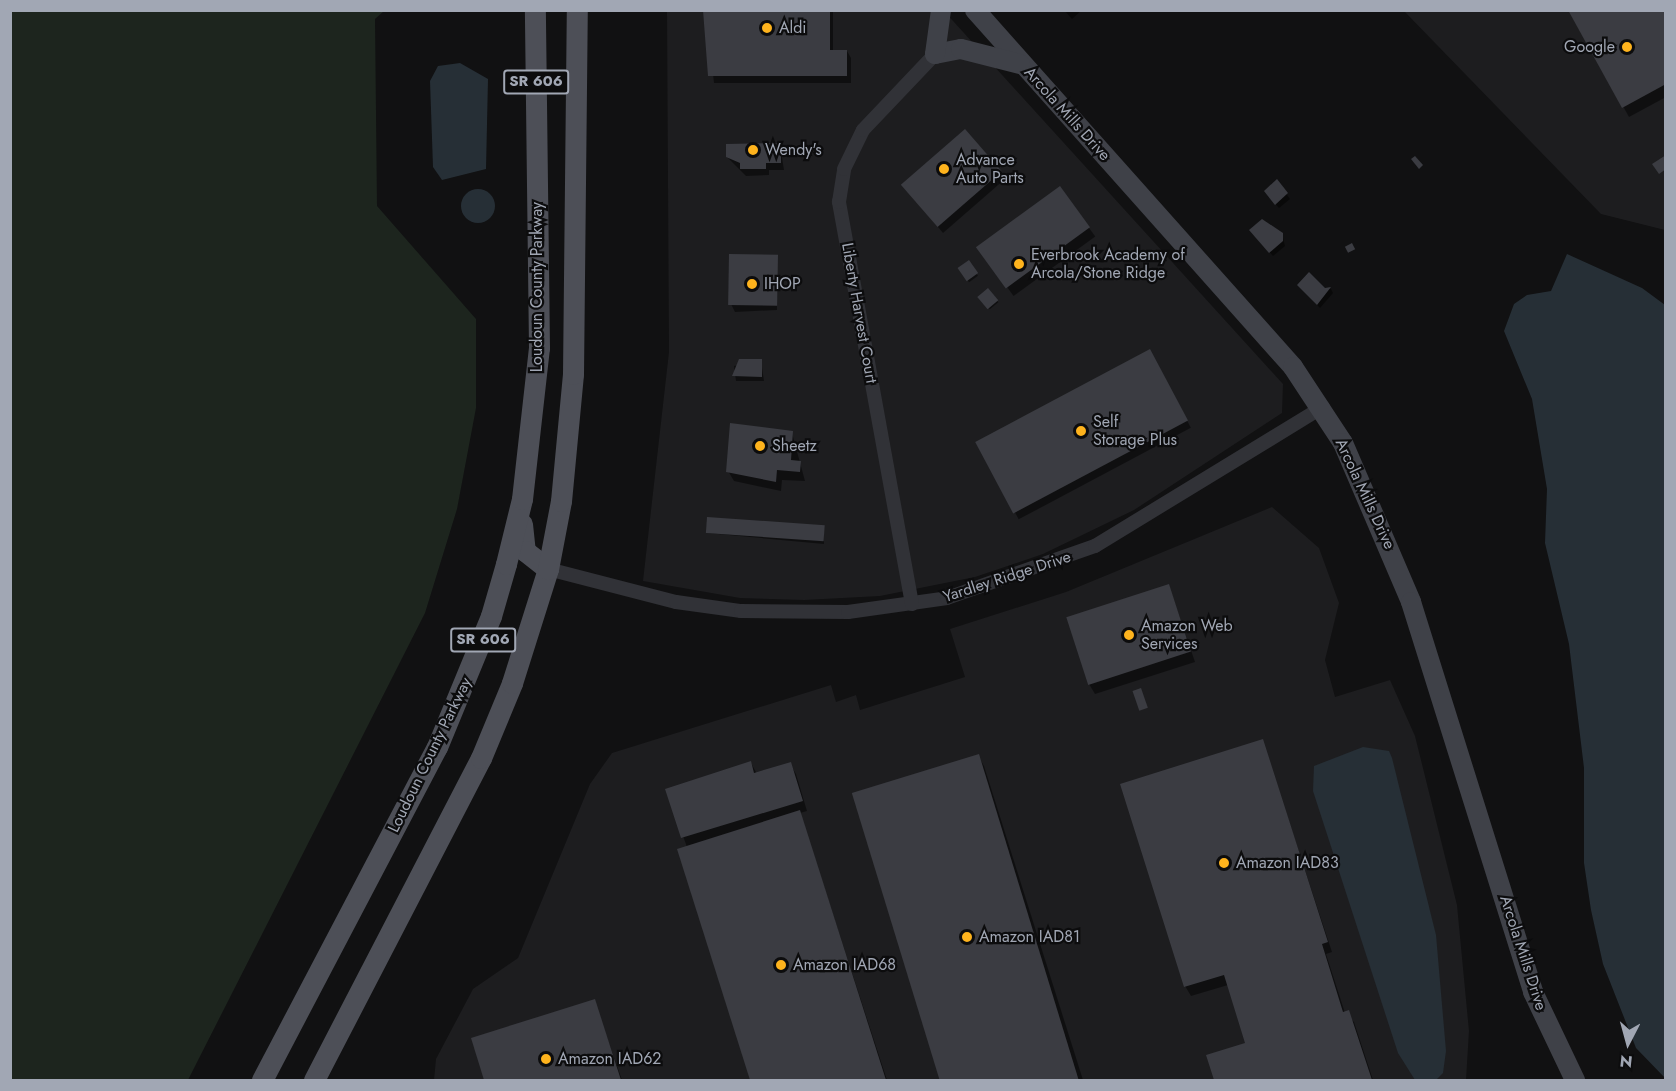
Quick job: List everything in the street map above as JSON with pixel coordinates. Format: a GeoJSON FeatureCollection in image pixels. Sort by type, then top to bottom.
{"type":"FeatureCollection","features":[{"type":"Feature","properties":{"kind":"main road","name":"Loudoun County Parkway"},"geometry":{"type":"LineString","coordinates":[[262,1080],[462,694],[492,616],[522,500],[539,348],[535,10]]}},
{"type":"Feature","properties":{"kind":"main road","name":"SR 606"},"geometry":{"type":"LineString","coordinates":[[314,1080],[481,758],[512,683],[548,569],[561,501],[573,374],[577,10]]}},
{"type":"Feature","properties":{"kind":"main road"},"geometry":{"type":"LineString","coordinates":[[522,500],[522,543],[532,560],[548,569]]}},
{"type":"Feature","properties":{"kind":"street"},"geometry":{"type":"LineString","coordinates":[[941,10],[935,54],[961,49],[1024,66]]}},
{"type":"Feature","properties":{"kind":"street","name":"Arcola Mills Drive"},"geometry":{"type":"LineString","coordinates":[[975,10],[1323,407],[1363,482],[1411,602],[1533,992],[1575,1080]]}},
{"type":"Feature","properties":{"kind":"street","name":"Liberty Harvest Court"},"geometry":{"type":"LineString","coordinates":[[912,604],[839,202],[844,169],[863,130],[935,54]]}},
{"type":"Feature","properties":{"kind":"street","name":"Yardley Ridge Drive"},"geometry":{"type":"LineString","coordinates":[[548,569],[676,602],[741,611],[816,613],[912,604],[982,589],[1095,546],[1323,407]]}},
{"type":"Feature","properties":{"kind":"shaded area"},"geometry":{"type":"Polygon","coordinates":[[[10,11],[384,11],[375,19],[377,206],[476,319],[476,408],[457,509],[425,613],[188,1080],[11,1080],[10,11]]]}},
{"type":"Feature","properties":{"kind":"shaded area"},"geometry":{"type":"Polygon","coordinates":[[[667,11],[944,11],[1283,384],[1282,413],[1134,510],[1043,554],[975,577],[880,596],[804,600],[740,598],[643,581],[669,352],[667,11]]]}},
{"type":"Feature","properties":{"kind":"shaded area"},"geometry":{"type":"Polygon","coordinates":[[[1404,11],[1665,11],[1665,230],[1601,214],[1404,11]]]}},
{"type":"Feature","properties":{"kind":"shaded area"},"geometry":{"type":"Polygon","coordinates":[[[460,63],[488,79],[486,169],[442,180],[433,167],[430,81],[438,66],[460,63]]]}},
{"type":"Feature","properties":{"kind":"shaded area"},"geometry":{"type":"Polygon","coordinates":[[[478,189],[490,194],[495,206],[490,218],[478,223],[466,218],[461,206],[466,194],[478,189]]]}},
{"type":"Feature","properties":{"kind":"shaded area"},"geometry":{"type":"Polygon","coordinates":[[[1567,254],[1642,288],[1665,305],[1665,1078],[1636,1048],[1603,964],[1591,910],[1584,863],[1584,768],[1569,644],[1545,543],[1547,489],[1532,399],[1504,331],[1514,304],[1527,295],[1551,291],[1567,254]]]}},
{"type":"Feature","properties":{"kind":"shaded area"},"geometry":{"type":"Polygon","coordinates":[[[1272,507],[1319,548],[1339,603],[1325,660],[1335,697],[1390,680],[1415,736],[1457,905],[1469,1031],[1466,1080],[434,1080],[436,1059],[473,989],[518,958],[590,784],[612,753],[831,685],[836,702],[856,695],[860,710],[965,677],[950,629],[1066,592],[1272,507]]]}},
{"type":"Feature","properties":{"kind":"shaded area"},"geometry":{"type":"Polygon","coordinates":[[[1363,747],[1389,751],[1392,758],[1436,935],[1446,1051],[1443,1073],[1436,1080],[1415,1080],[1398,1053],[1313,791],[1314,766],[1363,747]]]}},
{"type":"Feature","properties":{"kind":"building","name":"Aldi"},"geometry":{"type":"Polygon","coordinates":[[[703,10],[830,10],[830,50],[847,50],[847,76],[708,76],[703,10]]]}},
{"type":"Feature","properties":{"kind":"building","name":"Google"},"geometry":{"type":"Polygon","coordinates":[[[1568,10],[1666,10],[1666,84],[1622,108],[1568,10]]]}},
{"type":"Feature","properties":{"kind":"building"},"geometry":{"type":"Polygon","coordinates":[[[965,129],[1002,171],[938,227],[901,185],[965,129]]]}},
{"type":"Feature","properties":{"kind":"building","name":"Wendy's"},"geometry":{"type":"Polygon","coordinates":[[[781,143],[781,163],[766,163],[766,169],[740,169],[740,163],[726,157],[726,144],[781,143]]]}},
{"type":"Feature","properties":{"kind":"building"},"geometry":{"type":"Polygon","coordinates":[[[1666,155],[1666,169],[1659,174],[1652,164],[1666,155]]]}},
{"type":"Feature","properties":{"kind":"building"},"geometry":{"type":"Polygon","coordinates":[[[1415,156],[1423,165],[1419,169],[1411,159],[1415,156]]]}},
{"type":"Feature","properties":{"kind":"building"},"geometry":{"type":"Polygon","coordinates":[[[1277,179],[1288,193],[1275,205],[1264,191],[1277,179]]]}},
{"type":"Feature","properties":{"kind":"building","name":"Everbrook Academy of Arcola/Stone Ridge"},"geometry":{"type":"Polygon","coordinates":[[[1060,186],[1090,227],[1006,288],[976,247],[1060,186]]]}},
{"type":"Feature","properties":{"kind":"building"},"geometry":{"type":"Polygon","coordinates":[[[1262,219],[1283,233],[1283,241],[1269,253],[1249,230],[1262,219]]]}},
{"type":"Feature","properties":{"kind":"building"},"geometry":{"type":"Polygon","coordinates":[[[1352,243],[1355,249],[1348,253],[1345,247],[1352,243]]]}},
{"type":"Feature","properties":{"kind":"building","name":"IHOP"},"geometry":{"type":"Polygon","coordinates":[[[729,254],[778,255],[777,306],[728,305],[729,254]]]}},
{"type":"Feature","properties":{"kind":"building"},"geometry":{"type":"Polygon","coordinates":[[[969,260],[978,273],[967,281],[958,268],[969,260]]]}},
{"type":"Feature","properties":{"kind":"building"},"geometry":{"type":"Polygon","coordinates":[[[1309,272],[1325,288],[1331,287],[1317,305],[1297,285],[1309,272]]]}},
{"type":"Feature","properties":{"kind":"building"},"geometry":{"type":"Polygon","coordinates":[[[988,288],[998,300],[988,309],[977,297],[988,288]]]}},
{"type":"Feature","properties":{"kind":"building","name":"Self Storage Plus"},"geometry":{"type":"Polygon","coordinates":[[[1150,349],[1188,421],[1013,513],[975,442],[1150,349]]]}},
{"type":"Feature","properties":{"kind":"building"},"geometry":{"type":"Polygon","coordinates":[[[739,359],[762,359],[762,377],[732,376],[739,359]]]}},
{"type":"Feature","properties":{"kind":"building","name":"Sheetz"},"geometry":{"type":"Polygon","coordinates":[[[730,423],[793,431],[791,460],[801,461],[800,472],[777,470],[776,482],[726,472],[730,423]]]}},
{"type":"Feature","properties":{"kind":"building"},"geometry":{"type":"Polygon","coordinates":[[[707,517],[825,525],[824,541],[706,533],[707,517]]]}},
{"type":"Feature","properties":{"kind":"building","name":"Amazon Web Services"},"geometry":{"type":"Polygon","coordinates":[[[1169,584],[1191,652],[1088,685],[1066,617],[1169,584]]]}},
{"type":"Feature","properties":{"kind":"building"},"geometry":{"type":"Polygon","coordinates":[[[1141,688],[1148,708],[1139,711],[1132,691],[1141,688]]]}},
{"type":"Feature","properties":{"kind":"building","name":"Amazon IAD83"},"geometry":{"type":"Polygon","coordinates":[[[1263,739],[1328,942],[1322,944],[1343,1012],[1349,1010],[1372,1080],[1214,1080],[1206,1055],[1245,1043],[1224,975],[1184,987],[1120,784],[1263,739]]]}},
{"type":"Feature","properties":{"kind":"building","name":"Amazon IAD81"},"geometry":{"type":"Polygon","coordinates":[[[979,754],[1079,1080],[940,1080],[852,793],[979,754]]]}},
{"type":"Feature","properties":{"kind":"building"},"geometry":{"type":"Polygon","coordinates":[[[751,761],[754,773],[791,762],[803,801],[681,838],[665,789],[751,761]]]}},
{"type":"Feature","properties":{"kind":"building","name":"Amazon IAD68"},"geometry":{"type":"Polygon","coordinates":[[[800,810],[886,1080],[750,1080],[677,849],[800,810]]]}},
{"type":"Feature","properties":{"kind":"building","name":"Amazon IAD62"},"geometry":{"type":"Polygon","coordinates":[[[595,999],[621,1080],[484,1080],[471,1038],[595,999]]]}},
{"type":"Feature","properties":{"kind":"place","name":"Aldi"},"geometry":{"type":"Point","coordinates":[767,28]}},
{"type":"Feature","properties":{"kind":"place","name":"Google"},"geometry":{"type":"Point","coordinates":[1627,47]}},
{"type":"Feature","properties":{"kind":"place","name":"Wendy's"},"geometry":{"type":"Point","coordinates":[753,150]}},
{"type":"Feature","properties":{"kind":"place","name":"Advance Auto Parts"},"geometry":{"type":"Point","coordinates":[944,169]}},
{"type":"Feature","properties":{"kind":"place","name":"Everbrook Academy of Arcola/Stone Ridge"},"geometry":{"type":"Point","coordinates":[1019,264]}},
{"type":"Feature","properties":{"kind":"place","name":"IHOP"},"geometry":{"type":"Point","coordinates":[752,284]}},
{"type":"Feature","properties":{"kind":"place","name":"Self Storage Plus"},"geometry":{"type":"Point","coordinates":[1081,431]}},
{"type":"Feature","properties":{"kind":"place","name":"Sheetz"},"geometry":{"type":"Point","coordinates":[760,446]}},
{"type":"Feature","properties":{"kind":"place","name":"Amazon Web Services"},"geometry":{"type":"Point","coordinates":[1129,635]}},
{"type":"Feature","properties":{"kind":"place","name":"Amazon IAD83"},"geometry":{"type":"Point","coordinates":[1224,863]}},
{"type":"Feature","properties":{"kind":"place","name":"Amazon IAD81"},"geometry":{"type":"Point","coordinates":[967,937]}},
{"type":"Feature","properties":{"kind":"place","name":"Amazon IAD68"},"geometry":{"type":"Point","coordinates":[781,965]}},
{"type":"Feature","properties":{"kind":"place","name":"Amazon IAD62"},"geometry":{"type":"Point","coordinates":[546,1059]}}]}
